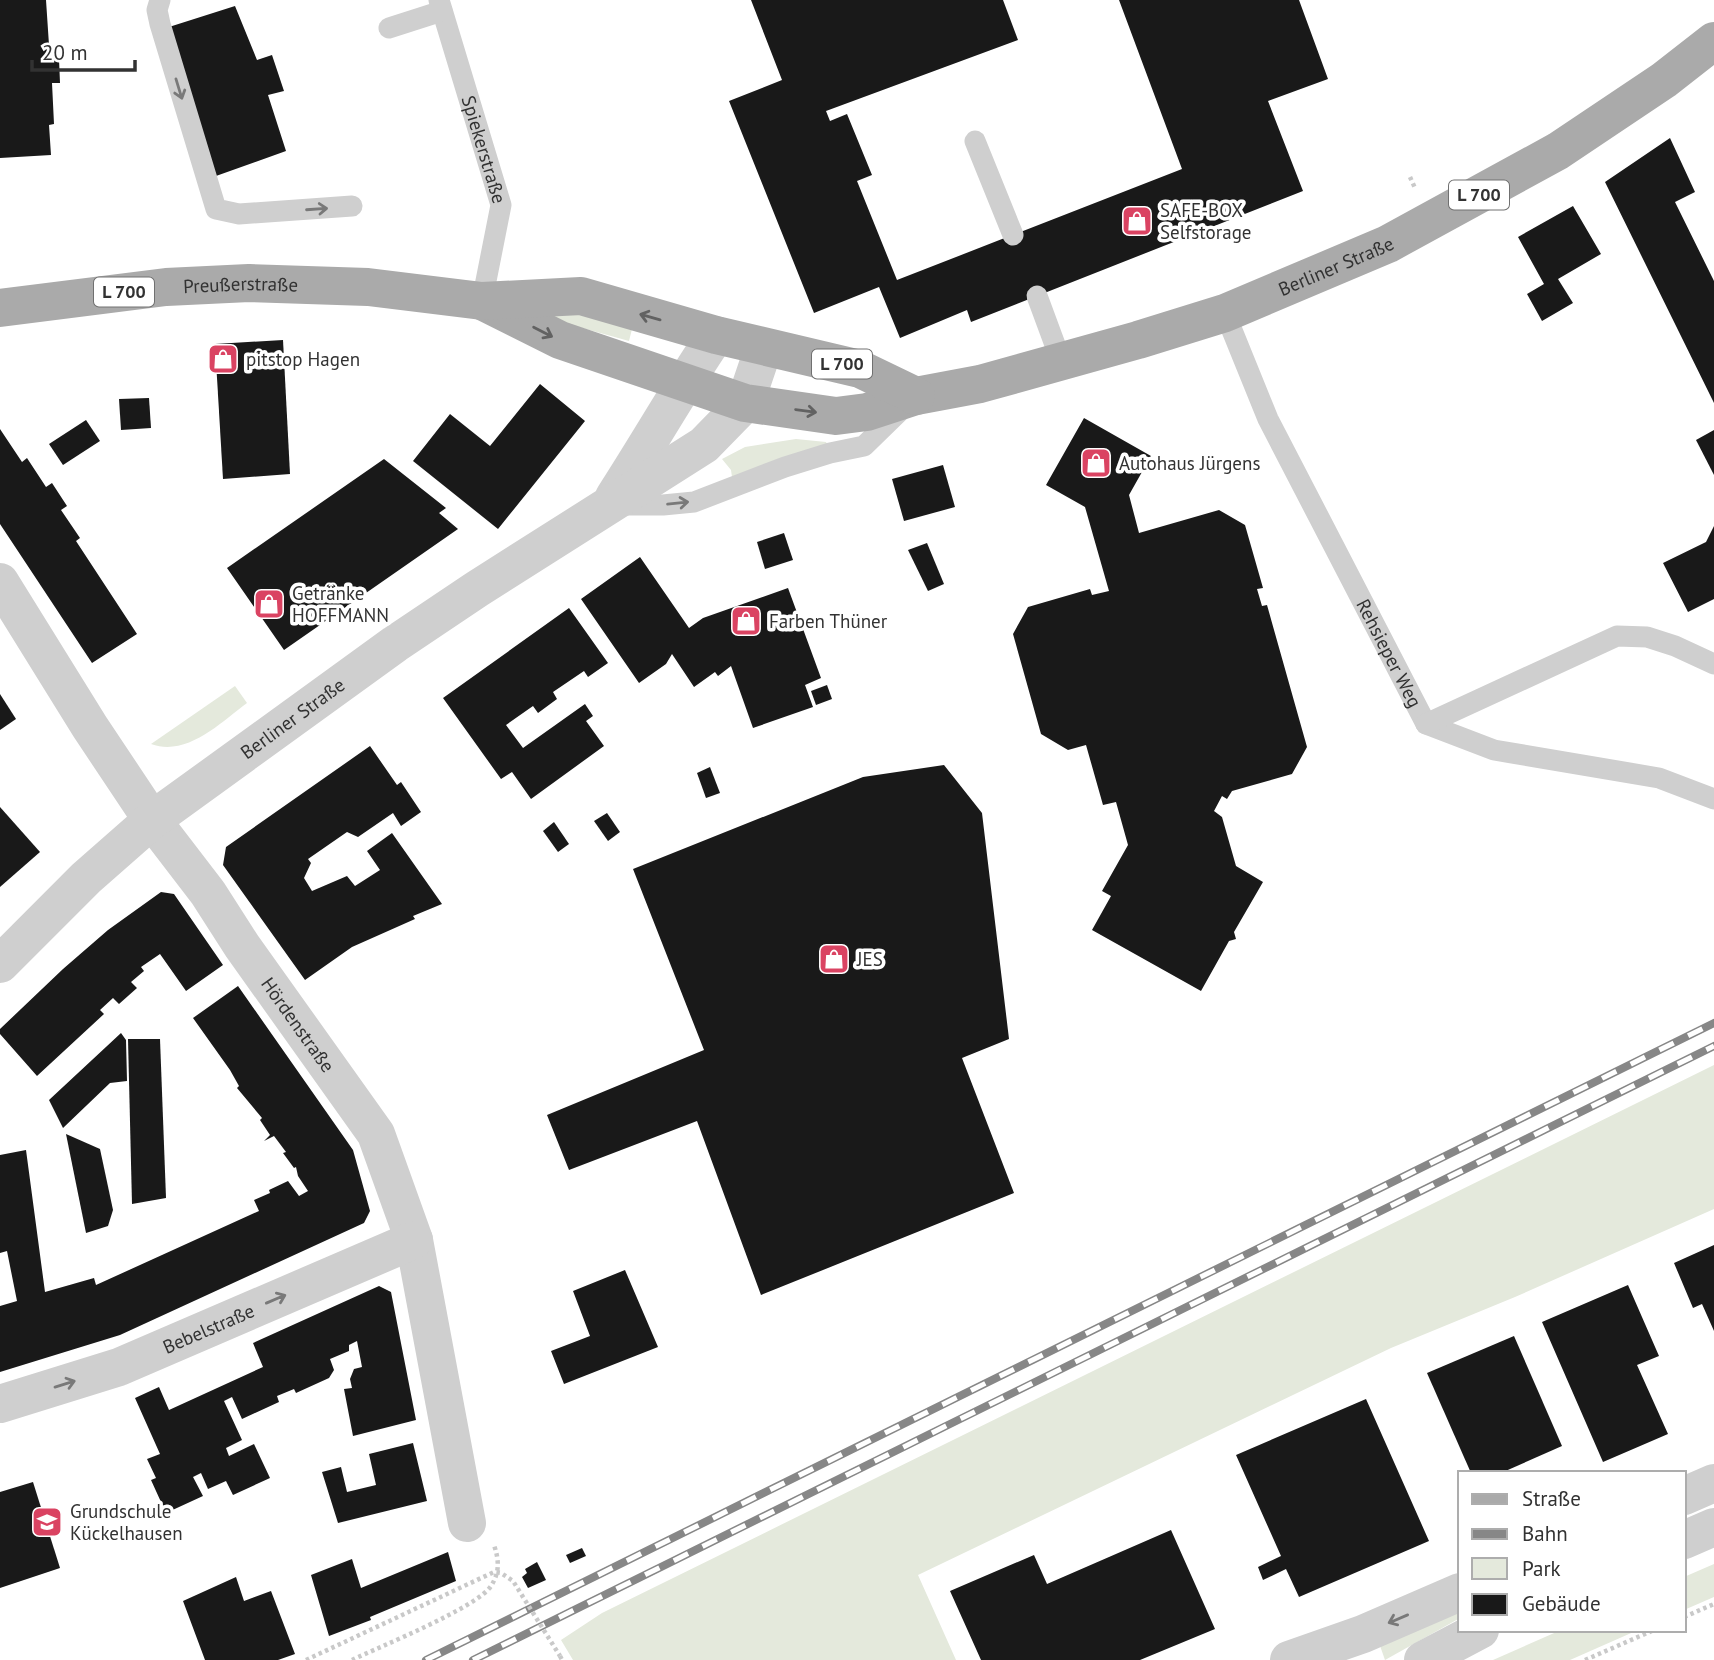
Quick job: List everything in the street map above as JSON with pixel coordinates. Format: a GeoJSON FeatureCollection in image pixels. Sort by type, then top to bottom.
{"type":"FeatureCollection","features":[{"type":"Feature","properties":{"kind":"main road","name":"Berliner Straße"},"geometry":{"type":"LineString","coordinates":[[684,382],[745,403],[836,415],[867,412],[916,396],[980,384],[1225,313],[1388,244],[1501,183],[1558,151],[1600,123],[1664,80],[1714,41]]}},
{"type":"Feature","properties":{"kind":"main road","name":"Preußerstraße"},"geometry":{"type":"LineString","coordinates":[[0,308],[166,287],[249,283],[368,287],[482,301],[581,296],[716,335]]}},
{"type":"Feature","properties":{"kind":"main road","name":"Preußerstraße"},"geometry":{"type":"LineString","coordinates":[[482,301],[560,340],[684,382]]}},
{"type":"Feature","properties":{"kind":"main road","name":"L 700"},"geometry":{"type":"LineString","coordinates":[[716,335],[860,369],[916,396]]}},
{"type":"Feature","properties":{"kind":"street","name":"Berliner Straße"},"geometry":{"type":"LineString","coordinates":[[610,505],[684,382],[716,335]]}},
{"type":"Feature","properties":{"kind":"street","name":"Berliner Straße"},"geometry":{"type":"LineString","coordinates":[[0,964],[86,878],[152,820],[395,644],[704,445],[745,403],[764,347]]}},
{"type":"Feature","properties":{"kind":"street","name":"Hördenstraße"},"geometry":{"type":"LineString","coordinates":[[0,582],[90,727],[152,820],[208,894],[249,957],[376,1135],[414,1240],[467,1523]]}},
{"type":"Feature","properties":{"kind":"street","name":"Bebelstraße"},"geometry":{"type":"LineString","coordinates":[[0,1404],[119,1367],[414,1240]]}},
{"type":"Feature","properties":{"kind":"street"},"geometry":{"type":"LineString","coordinates":[[1686,1495],[1714,1483]]}},
{"type":"Feature","properties":{"kind":"street"},"geometry":{"type":"LineString","coordinates":[[1686,1539],[1714,1527]]}},
{"type":"Feature","properties":{"kind":"street"},"geometry":{"type":"LineString","coordinates":[[1289,1660],[1363,1634],[1458,1593]]}},
{"type":"Feature","properties":{"kind":"street"},"geometry":{"type":"LineString","coordinates":[[1423,1660],[1476,1632]]}},
{"type":"Feature","properties":{"kind":"lane"},"geometry":{"type":"LineString","coordinates":[[160,0],[160,24],[216,209],[239,214],[352,206]]}},
{"type":"Feature","properties":{"kind":"lane"},"geometry":{"type":"LineString","coordinates":[[389,28],[440,5]]}},
{"type":"Feature","properties":{"kind":"lane","name":"Spiekerstraße"},"geometry":{"type":"LineString","coordinates":[[440,5],[501,205],[482,301]]}},
{"type":"Feature","properties":{"kind":"lane"},"geometry":{"type":"LineString","coordinates":[[975,141],[1013,235]]}},
{"type":"Feature","properties":{"kind":"lane"},"geometry":{"type":"LineString","coordinates":[[1037,296],[1061,361]]}},
{"type":"Feature","properties":{"kind":"lane","name":"Rehsieper Weg"},"geometry":{"type":"LineString","coordinates":[[1225,313],[1268,419],[1426,724],[1494,750],[1659,778],[1714,799]]}},
{"type":"Feature","properties":{"kind":"lane"},"geometry":{"type":"LineString","coordinates":[[610,505],[694,502],[785,467],[864,446],[916,396]]}},
{"type":"Feature","properties":{"kind":"lane"},"geometry":{"type":"LineString","coordinates":[[1426,724],[1617,636],[1647,637],[1675,646],[1714,664]]}},
{"type":"Feature","properties":{"kind":"path"},"geometry":{"type":"LineString","coordinates":[[306,1660],[494,1572],[513,1581],[561,1658]]}},
{"type":"Feature","properties":{"kind":"path"},"geometry":{"type":"LineString","coordinates":[[352,1660],[457,1611],[482,1595],[493,1583]]}},
{"type":"Feature","properties":{"kind":"path"},"geometry":{"type":"LineString","coordinates":[[1686,1616],[1714,1604]]}},
{"type":"Feature","properties":{"kind":"path"},"geometry":{"type":"LineString","coordinates":[[1585,1660],[1649,1632]]}},
{"type":"Feature","properties":{"kind":"green space"},"geometry":{"type":"Polygon","coordinates":[[[562,309],[632,329],[629,341],[557,321],[554,316],[562,309]]]}},
{"type":"Feature","properties":{"kind":"green space"},"geometry":{"type":"Polygon","coordinates":[[[796,439],[827,444],[732,477],[731,470],[722,459],[745,447],[796,439]]]}},
{"type":"Feature","properties":{"kind":"green space"},"geometry":{"type":"Polygon","coordinates":[[[235,686],[247,703],[214,728],[177,746],[151,744],[235,686]]]}},
{"type":"Feature","properties":{"kind":"green space"},"geometry":{"type":"Polygon","coordinates":[[[1714,1065],[1714,1209],[1515,1297],[1391,1348],[918,1575],[956,1660],[573,1660],[561,1640],[602,1613],[1714,1065]]]}},
{"type":"Feature","properties":{"kind":"green space"},"geometry":{"type":"Polygon","coordinates":[[[1714,1564],[1714,1597],[1686,1609],[1686,1576],[1714,1564]]]}},
{"type":"Feature","properties":{"kind":"green space"},"geometry":{"type":"Polygon","coordinates":[[[1458,1605],[1458,1619],[1385,1660],[1378,1640],[1458,1605]]]}},
{"type":"Feature","properties":{"kind":"green space"},"geometry":{"type":"Polygon","coordinates":[[[1556,1632],[1633,1632],[1570,1660],[1493,1660],[1556,1632]]]}},
{"type":"Feature","properties":{"kind":"building"},"geometry":{"type":"Polygon","coordinates":[[[0,0],[46,0],[50,60],[59,59],[60,83],[52,83],[54,124],[49,125],[51,155],[0,158],[0,0]]]}},
{"type":"Feature","properties":{"kind":"building"},"geometry":{"type":"Polygon","coordinates":[[[751,0],[1003,0],[1018,40],[826,111],[830,121],[847,114],[872,175],[857,181],[897,280],[1182,169],[1119,0],[1299,0],[1328,79],[1268,101],[1303,191],[971,322],[967,310],[900,338],[879,287],[814,313],[729,101],[782,80],[751,0]]]}},
{"type":"Feature","properties":{"kind":"building"},"geometry":{"type":"Polygon","coordinates":[[[235,6],[257,60],[272,55],[284,91],[268,95],[286,151],[216,176],[169,27],[235,6]]]}},
{"type":"Feature","properties":{"kind":"building"},"geometry":{"type":"Polygon","coordinates":[[[1670,138],[1695,192],[1675,202],[1714,281],[1714,403],[1605,182],[1670,138]]]}},
{"type":"Feature","properties":{"kind":"building"},"geometry":{"type":"Polygon","coordinates":[[[1573,206],[1601,254],[1558,279],[1573,303],[1542,321],[1527,294],[1544,284],[1518,237],[1573,206]]]}},
{"type":"Feature","properties":{"kind":"building"},"geometry":{"type":"Polygon","coordinates":[[[283,340],[290,474],[223,479],[215,344],[283,340]]]}},
{"type":"Feature","properties":{"kind":"building"},"geometry":{"type":"Polygon","coordinates":[[[540,384],[585,421],[498,529],[413,461],[450,414],[490,446],[540,384]]]}},
{"type":"Feature","properties":{"kind":"building"},"geometry":{"type":"Polygon","coordinates":[[[149,398],[151,428],[121,430],[119,399],[149,398]]]}},
{"type":"Feature","properties":{"kind":"building"},"geometry":{"type":"Polygon","coordinates":[[[1084,418],[1151,456],[1129,495],[1139,533],[1219,510],[1245,525],[1263,588],[1257,589],[1262,606],[1267,605],[1307,747],[1292,774],[1232,791],[1227,799],[1222,796],[1214,811],[1222,817],[1236,866],[1263,882],[1234,932],[1236,939],[1229,941],[1201,991],[1092,930],[1111,896],[1102,891],[1128,845],[1116,802],[1103,805],[1086,745],[1068,750],[1041,734],[1013,634],[1028,607],[1090,589],[1092,595],[1109,591],[1085,507],[1046,485],[1084,418]]]}},
{"type":"Feature","properties":{"kind":"building"},"geometry":{"type":"Polygon","coordinates":[[[86,420],[100,441],[63,465],[49,444],[86,420]]]}},
{"type":"Feature","properties":{"kind":"building"},"geometry":{"type":"Polygon","coordinates":[[[0,429],[22,462],[27,458],[46,487],[52,483],[67,506],[61,510],[80,538],[76,541],[137,634],[92,663],[0,524],[0,429]]]}},
{"type":"Feature","properties":{"kind":"building"},"geometry":{"type":"Polygon","coordinates":[[[1714,430],[1714,475],[1696,440],[1714,430]]]}},
{"type":"Feature","properties":{"kind":"building"},"geometry":{"type":"Polygon","coordinates":[[[384,459],[446,508],[439,513],[458,529],[284,650],[227,568],[384,459]]]}},
{"type":"Feature","properties":{"kind":"building"},"geometry":{"type":"Polygon","coordinates":[[[943,465],[955,507],[904,521],[892,479],[943,465]]]}},
{"type":"Feature","properties":{"kind":"building"},"geometry":{"type":"Polygon","coordinates":[[[1714,526],[1714,599],[1688,612],[1663,563],[1706,542],[1714,526]]]}},
{"type":"Feature","properties":{"kind":"building"},"geometry":{"type":"Polygon","coordinates":[[[784,533],[793,560],[765,569],[757,542],[784,533]]]}},
{"type":"Feature","properties":{"kind":"building"},"geometry":{"type":"Polygon","coordinates":[[[927,543],[944,584],[928,591],[908,550],[927,543]]]}},
{"type":"Feature","properties":{"kind":"building"},"geometry":{"type":"Polygon","coordinates":[[[640,557],[689,628],[703,618],[788,588],[821,678],[805,685],[813,707],[753,728],[731,666],[718,676],[715,672],[694,687],[672,654],[666,664],[639,683],[581,599],[640,557]]]}},
{"type":"Feature","properties":{"kind":"building"},"geometry":{"type":"Polygon","coordinates":[[[569,608],[608,663],[588,677],[584,671],[553,692],[557,699],[538,713],[533,706],[506,725],[523,748],[585,704],[593,716],[586,721],[604,746],[531,799],[512,772],[501,779],[443,698],[569,608]]]}},
{"type":"Feature","properties":{"kind":"building"},"geometry":{"type":"Polygon","coordinates":[[[827,685],[832,699],[816,705],[811,691],[827,685]]]}},
{"type":"Feature","properties":{"kind":"building"},"geometry":{"type":"Polygon","coordinates":[[[0,694],[16,719],[0,730],[0,694]]]}},
{"type":"Feature","properties":{"kind":"building"},"geometry":{"type":"Polygon","coordinates":[[[370,746],[397,785],[401,782],[421,812],[401,826],[393,813],[358,837],[347,832],[308,859],[311,863],[304,878],[312,891],[347,876],[355,886],[380,870],[367,851],[392,833],[442,904],[352,947],[305,980],[223,865],[226,847],[370,746]]]}},
{"type":"Feature","properties":{"kind":"building","name":"JES"},"geometry":{"type":"Polygon","coordinates":[[[944,765],[982,813],[1009,1039],[962,1058],[1014,1193],[761,1295],[697,1121],[569,1170],[547,1115],[704,1050],[633,869],[863,777],[944,765]]]}},
{"type":"Feature","properties":{"kind":"building"},"geometry":{"type":"Polygon","coordinates":[[[710,767],[720,793],[706,798],[697,773],[710,767]]]}},
{"type":"Feature","properties":{"kind":"building"},"geometry":{"type":"Polygon","coordinates":[[[0,807],[40,852],[0,887],[0,807]]]}},
{"type":"Feature","properties":{"kind":"building"},"geometry":{"type":"Polygon","coordinates":[[[607,813],[620,832],[608,841],[594,821],[607,813]]]}},
{"type":"Feature","properties":{"kind":"building"},"geometry":{"type":"Polygon","coordinates":[[[554,822],[569,844],[558,852],[543,831],[554,822]]]}},
{"type":"Feature","properties":{"kind":"building"},"geometry":{"type":"Polygon","coordinates":[[[161,892],[174,894],[223,965],[186,991],[160,954],[141,967],[144,971],[131,982],[137,988],[119,1004],[113,998],[100,1010],[104,1014],[37,1076],[0,1034],[0,1029],[108,930],[161,892]]]}},
{"type":"Feature","properties":{"kind":"building"},"geometry":{"type":"Polygon","coordinates":[[[238,986],[353,1150],[370,1211],[364,1223],[120,1335],[0,1372],[0,1306],[17,1301],[7,1251],[0,1253],[0,1155],[26,1150],[45,1292],[94,1278],[96,1285],[259,1211],[254,1200],[288,1181],[299,1196],[308,1191],[298,1176],[296,1167],[294,1168],[283,1153],[286,1152],[274,1136],[264,1141],[270,1135],[260,1120],[262,1118],[237,1088],[239,1086],[230,1070],[193,1018],[238,986]]]}},
{"type":"Feature","properties":{"kind":"building"},"geometry":{"type":"Polygon","coordinates":[[[121,1033],[126,1040],[127,1081],[110,1083],[63,1128],[49,1100],[121,1033]]]}},
{"type":"Feature","properties":{"kind":"building"},"geometry":{"type":"Polygon","coordinates":[[[128,1039],[160,1039],[166,1198],[132,1204],[128,1039]]]}},
{"type":"Feature","properties":{"kind":"building"},"geometry":{"type":"Polygon","coordinates":[[[66,1134],[100,1149],[113,1210],[108,1226],[86,1233],[66,1134]]]}},
{"type":"Feature","properties":{"kind":"building"},"geometry":{"type":"Polygon","coordinates":[[[1714,1245],[1714,1331],[1702,1304],[1693,1308],[1674,1263],[1714,1245]]]}},
{"type":"Feature","properties":{"kind":"building"},"geometry":{"type":"Polygon","coordinates":[[[625,1270],[658,1347],[564,1384],[551,1351],[590,1336],[573,1291],[625,1270]]]}},
{"type":"Feature","properties":{"kind":"building"},"geometry":{"type":"Polygon","coordinates":[[[1628,1285],[1659,1356],[1637,1365],[1668,1434],[1603,1462],[1542,1322],[1628,1285]]]}},
{"type":"Feature","properties":{"kind":"building"},"geometry":{"type":"Polygon","coordinates":[[[379,1286],[391,1292],[416,1420],[353,1436],[344,1389],[352,1388],[350,1379],[354,1369],[362,1367],[357,1341],[349,1345],[349,1351],[330,1359],[334,1370],[329,1378],[296,1393],[294,1389],[277,1396],[279,1402],[242,1419],[232,1397],[224,1401],[242,1440],[226,1448],[229,1456],[254,1444],[270,1478],[233,1495],[226,1481],[208,1489],[201,1473],[193,1477],[203,1496],[166,1513],[151,1480],[156,1478],[147,1459],[160,1454],[135,1398],[159,1387],[169,1410],[263,1367],[253,1343],[379,1286]]]}},
{"type":"Feature","properties":{"kind":"building"},"geometry":{"type":"Polygon","coordinates":[[[1514,1336],[1562,1446],[1506,1471],[1470,1471],[1427,1373],[1514,1336]]]}},
{"type":"Feature","properties":{"kind":"building"},"geometry":{"type":"Polygon","coordinates":[[[1366,1399],[1429,1541],[1299,1597],[1286,1569],[1263,1580],[1258,1567],[1281,1556],[1236,1455],[1366,1399]]]}},
{"type":"Feature","properties":{"kind":"building"},"geometry":{"type":"Polygon","coordinates":[[[413,1443],[427,1501],[338,1523],[322,1472],[341,1467],[347,1492],[376,1485],[369,1454],[413,1443]]]}},
{"type":"Feature","properties":{"kind":"building"},"geometry":{"type":"Polygon","coordinates":[[[33,1482],[60,1568],[0,1588],[0,1492],[33,1482]]]}},
{"type":"Feature","properties":{"kind":"building"},"geometry":{"type":"Polygon","coordinates":[[[1171,1530],[1215,1629],[1140,1660],[981,1660],[950,1591],[1034,1555],[1047,1584],[1171,1530]]]}},
{"type":"Feature","properties":{"kind":"building"},"geometry":{"type":"Polygon","coordinates":[[[582,1548],[586,1556],[570,1563],[566,1555],[582,1548]]]}},
{"type":"Feature","properties":{"kind":"building"},"geometry":{"type":"Polygon","coordinates":[[[448,1552],[456,1581],[329,1636],[311,1575],[352,1559],[361,1588],[448,1552]]]}},
{"type":"Feature","properties":{"kind":"building"},"geometry":{"type":"Polygon","coordinates":[[[537,1562],[546,1580],[528,1588],[522,1577],[527,1573],[525,1569],[537,1562]]]}},
{"type":"Feature","properties":{"kind":"building"},"geometry":{"type":"Polygon","coordinates":[[[236,1577],[244,1601],[271,1591],[295,1654],[278,1660],[205,1660],[183,1601],[236,1577]]]}},
{"type":"Feature","properties":{"kind":"railway"},"geometry":{"type":"LineString","coordinates":[[426,1660],[1714,1023]]}},
{"type":"Feature","properties":{"kind":"railway"},"geometry":{"type":"LineString","coordinates":[[473,1660],[1714,1046]]}},
{"type":"Feature","properties":{"kind":"place","name":"SAFE-BOX Selfstorage"},"geometry":{"type":"Point","coordinates":[1137,221]}},
{"type":"Feature","properties":{"kind":"place","name":"pitstop Hagen"},"geometry":{"type":"Point","coordinates":[223,359]}},
{"type":"Feature","properties":{"kind":"place","name":"Autohaus Jürgens"},"geometry":{"type":"Point","coordinates":[1096,463]}},
{"type":"Feature","properties":{"kind":"place","name":"Getränke HOFFMANN"},"geometry":{"type":"Point","coordinates":[269,604]}},
{"type":"Feature","properties":{"kind":"place","name":"Farben Thüner"},"geometry":{"type":"Point","coordinates":[746,621]}},
{"type":"Feature","properties":{"kind":"place","name":"JES"},"geometry":{"type":"Point","coordinates":[834,959]}},
{"type":"Feature","properties":{"kind":"place","name":"Grundschule Kückelhausen"},"geometry":{"type":"Point","coordinates":[47,1522]}}]}
